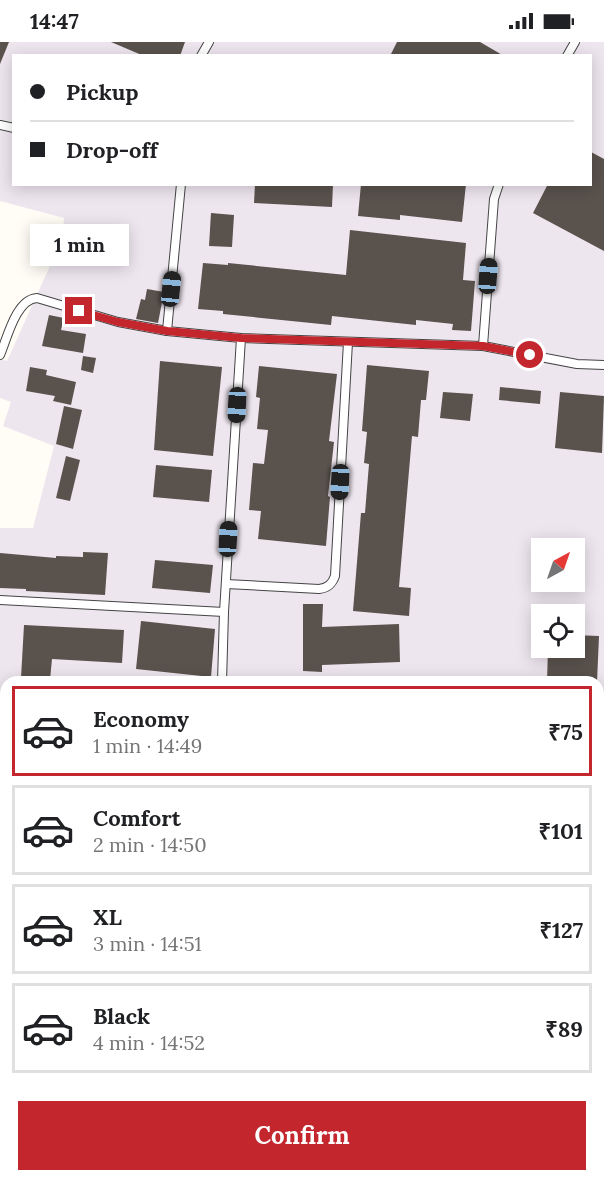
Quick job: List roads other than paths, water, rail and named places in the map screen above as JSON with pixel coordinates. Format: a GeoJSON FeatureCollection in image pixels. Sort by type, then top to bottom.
{"type":"FeatureCollection","features":[{"type":"Feature","properties":{"kind":"street"},"geometry":{"type":"LineString","coordinates":[[167,331],[181,186]]}},
{"type":"Feature","properties":{"kind":"street"},"geometry":{"type":"LineString","coordinates":[[483,346],[494,199],[498,186]]}},
{"type":"Feature","properties":{"kind":"street"},"geometry":{"type":"LineString","coordinates":[[0,355],[18,311],[32,298],[118,322],[167,331],[241,338],[483,346],[576,364],[604,365]]}},
{"type":"Feature","properties":{"kind":"street"},"geometry":{"type":"LineString","coordinates":[[222,676],[241,338]]}},
{"type":"Feature","properties":{"kind":"street"},"geometry":{"type":"LineString","coordinates":[[226,584],[320,589],[329,586],[333,581],[348,342]]}},
{"type":"Feature","properties":{"kind":"street"},"geometry":{"type":"LineString","coordinates":[[0,600],[224,612]]}}]}
